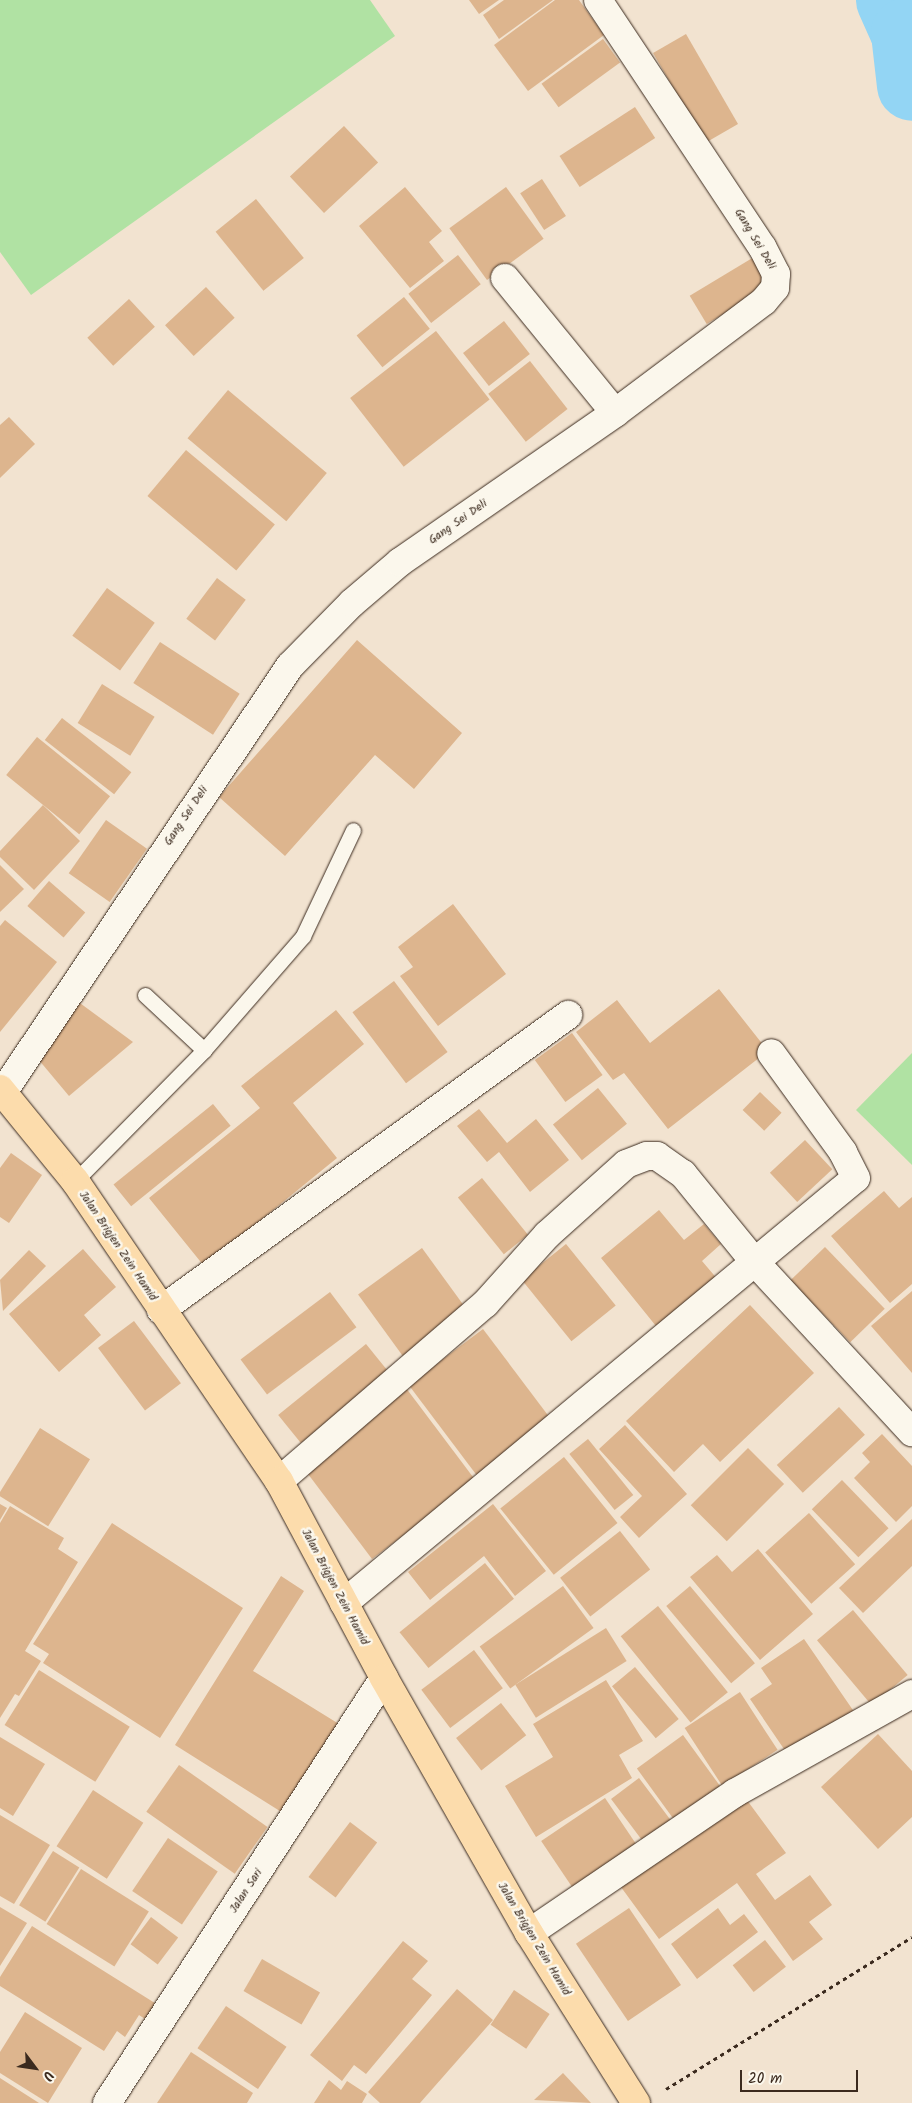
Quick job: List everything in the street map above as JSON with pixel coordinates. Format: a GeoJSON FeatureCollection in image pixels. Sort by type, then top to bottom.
{"type":"FeatureCollection","features":[{"type":"Feature","properties":{"kind":"main road","name":"Jalan Brigjen Zein Hamid"},"geometry":{"type":"LineString","coordinates":[[1,1090],[76,1181],[161,1310],[278,1481],[384,1678],[529,1933],[636,2103]]}},
{"type":"Feature","properties":{"kind":"street","name":"Gang Sei Deli"},"geometry":{"type":"LineString","coordinates":[[1,1090],[290,666],[352,603],[400,562],[614,413],[764,301],[776,288],[777,279],[762,246],[598,0]]}},
{"type":"Feature","properties":{"kind":"street"},"geometry":{"type":"LineString","coordinates":[[505,278],[614,413]]}},
{"type":"Feature","properties":{"kind":"street"},"geometry":{"type":"LineString","coordinates":[[161,1310],[568,1015]]}},
{"type":"Feature","properties":{"kind":"street"},"geometry":{"type":"LineString","coordinates":[[344,1603],[856,1176],[771,1053]]}},
{"type":"Feature","properties":{"kind":"street"},"geometry":{"type":"LineString","coordinates":[[278,1481],[485,1304],[547,1235],[626,1164],[646,1156],[670,1162],[754,1261],[912,1432]]}},
{"type":"Feature","properties":{"kind":"street","name":"Jalan Sari"},"geometry":{"type":"LineString","coordinates":[[107,2103],[384,1678]]}},
{"type":"Feature","properties":{"kind":"street"},"geometry":{"type":"LineString","coordinates":[[529,1933],[735,1793],[912,1694]]}},
{"type":"Feature","properties":{"kind":"lane"},"geometry":{"type":"LineString","coordinates":[[76,1181],[204,1050],[310,926],[327,879],[353,830]]}},
{"type":"Feature","properties":{"kind":"lane"},"geometry":{"type":"LineString","coordinates":[[145,995],[204,1050]]}},
{"type":"Feature","properties":{"kind":"path"},"geometry":{"type":"LineString","coordinates":[[661,2093],[912,1937]]}},
{"type":"Feature","properties":{"kind":"green space"},"geometry":{"type":"Polygon","coordinates":[[[0,0],[370,0],[395,36],[31,295],[0,252],[0,0]]]}},
{"type":"Feature","properties":{"kind":"green space"},"geometry":{"type":"Polygon","coordinates":[[[912,1053],[912,1165],[856,1110],[912,1053]]]}},
{"type":"Feature","properties":{"kind":"building"},"geometry":{"type":"Polygon","coordinates":[[[469,0],[499,0],[479,14],[469,0]]]}},
{"type":"Feature","properties":{"kind":"building"},"geometry":{"type":"Polygon","coordinates":[[[504,0],[553,0],[499,39],[483,15],[504,0]]]}},
{"type":"Feature","properties":{"kind":"building"},"geometry":{"type":"Polygon","coordinates":[[[555,0],[579,0],[604,35],[528,91],[494,45],[555,0]]]}},
{"type":"Feature","properties":{"kind":"building"},"geometry":{"type":"Polygon","coordinates":[[[686,34],[738,124],[705,143],[653,53],[686,34]]]}},
{"type":"Feature","properties":{"kind":"building"},"geometry":{"type":"Polygon","coordinates":[[[603,39],[620,62],[559,107],[542,84],[603,39]]]}},
{"type":"Feature","properties":{"kind":"building"},"geometry":{"type":"Polygon","coordinates":[[[635,107],[655,138],[580,187],[560,156],[635,107]]]}},
{"type":"Feature","properties":{"kind":"building"},"geometry":{"type":"Polygon","coordinates":[[[344,126],[378,163],[324,213],[290,176],[344,126]]]}},
{"type":"Feature","properties":{"kind":"building"},"geometry":{"type":"Polygon","coordinates":[[[542,179],[566,216],[544,230],[520,193],[542,179]]]}},
{"type":"Feature","properties":{"kind":"building"},"geometry":{"type":"Polygon","coordinates":[[[405,187],[442,231],[429,242],[444,261],[410,288],[359,226],[405,187]]]}},
{"type":"Feature","properties":{"kind":"building"},"geometry":{"type":"Polygon","coordinates":[[[506,187],[544,239],[487,280],[449,228],[506,187]]]}},
{"type":"Feature","properties":{"kind":"building"},"geometry":{"type":"Polygon","coordinates":[[[256,199],[304,258],[263,291],[216,232],[256,199]]]}},
{"type":"Feature","properties":{"kind":"building"},"geometry":{"type":"Polygon","coordinates":[[[458,255],[481,284],[431,323],[408,294],[458,255]]]}},
{"type":"Feature","properties":{"kind":"building"},"geometry":{"type":"Polygon","coordinates":[[[754,257],[771,285],[707,324],[690,296],[754,257]]]}},
{"type":"Feature","properties":{"kind":"building"},"geometry":{"type":"Polygon","coordinates":[[[206,287],[235,318],[194,356],[165,325],[206,287]]]}},
{"type":"Feature","properties":{"kind":"building"},"geometry":{"type":"Polygon","coordinates":[[[404,297],[430,329],[382,367],[357,335],[404,297]]]}},
{"type":"Feature","properties":{"kind":"building"},"geometry":{"type":"Polygon","coordinates":[[[129,299],[155,327],[113,366],[87,338],[129,299]]]}},
{"type":"Feature","properties":{"kind":"building"},"geometry":{"type":"Polygon","coordinates":[[[504,321],[530,354],[489,386],[463,353],[504,321]]]}},
{"type":"Feature","properties":{"kind":"building"},"geometry":{"type":"Polygon","coordinates":[[[436,331],[490,400],[404,467],[350,398],[436,331]]]}},
{"type":"Feature","properties":{"kind":"building"},"geometry":{"type":"Polygon","coordinates":[[[530,361],[568,409],[526,442],[488,394],[530,361]]]}},
{"type":"Feature","properties":{"kind":"building"},"geometry":{"type":"Polygon","coordinates":[[[228,390],[327,473],[286,521],[188,438],[228,390]]]}},
{"type":"Feature","properties":{"kind":"building"},"geometry":{"type":"Polygon","coordinates":[[[9,417],[35,444],[0,478],[0,425],[9,417]]]}},
{"type":"Feature","properties":{"kind":"building"},"geometry":{"type":"Polygon","coordinates":[[[186,450],[275,525],[236,571],[147,496],[186,450]]]}},
{"type":"Feature","properties":{"kind":"building"},"geometry":{"type":"Polygon","coordinates":[[[217,578],[246,600],[215,640],[186,619],[217,578]]]}},
{"type":"Feature","properties":{"kind":"building"},"geometry":{"type":"Polygon","coordinates":[[[107,588],[155,623],[120,670],[72,636],[107,588]]]}},
{"type":"Feature","properties":{"kind":"building"},"geometry":{"type":"Polygon","coordinates":[[[357,640],[462,733],[414,789],[375,755],[285,856],[219,797],[357,640]]]}},
{"type":"Feature","properties":{"kind":"building"},"geometry":{"type":"Polygon","coordinates":[[[160,642],[240,694],[213,735],[133,683],[160,642]]]}},
{"type":"Feature","properties":{"kind":"building"},"geometry":{"type":"Polygon","coordinates":[[[102,684],[155,717],[130,756],[78,723],[102,684]]]}},
{"type":"Feature","properties":{"kind":"building"},"geometry":{"type":"Polygon","coordinates":[[[62,718],[131,772],[114,794],[45,740],[62,718]]]}},
{"type":"Feature","properties":{"kind":"building"},"geometry":{"type":"Polygon","coordinates":[[[37,737],[110,796],[79,834],[6,775],[37,737]]]}},
{"type":"Feature","properties":{"kind":"building"},"geometry":{"type":"Polygon","coordinates":[[[43,805],[80,841],[34,890],[0,857],[0,851],[43,805]]]}},
{"type":"Feature","properties":{"kind":"building"},"geometry":{"type":"Polygon","coordinates":[[[106,820],[147,849],[110,902],[69,873],[106,820]]]}},
{"type":"Feature","properties":{"kind":"building"},"geometry":{"type":"Polygon","coordinates":[[[0,865],[24,889],[0,912],[0,865]]]}},
{"type":"Feature","properties":{"kind":"building"},"geometry":{"type":"Polygon","coordinates":[[[49,881],[85,912],[64,937],[27,906],[49,881]]]}},
{"type":"Feature","properties":{"kind":"building"},"geometry":{"type":"Polygon","coordinates":[[[453,904],[506,974],[438,1026],[400,976],[413,967],[398,947],[453,904]]]}},
{"type":"Feature","properties":{"kind":"building"},"geometry":{"type":"Polygon","coordinates":[[[5,920],[57,962],[0,1032],[0,926],[5,920]]]}},
{"type":"Feature","properties":{"kind":"building"},"geometry":{"type":"Polygon","coordinates":[[[394,981],[448,1052],[406,1083],[352,1012],[394,981]]]}},
{"type":"Feature","properties":{"kind":"building"},"geometry":{"type":"Polygon","coordinates":[[[719,989],[768,1051],[668,1129],[624,1073],[613,1080],[576,1032],[617,1000],[650,1043],[719,989]]]}},
{"type":"Feature","properties":{"kind":"building"},"geometry":{"type":"Polygon","coordinates":[[[73,998],[133,1042],[69,1096],[33,1053],[73,998]]]}},
{"type":"Feature","properties":{"kind":"building"},"geometry":{"type":"Polygon","coordinates":[[[336,1010],[364,1044],[293,1103],[337,1158],[204,1266],[149,1198],[260,1108],[241,1086],[336,1010]]]}},
{"type":"Feature","properties":{"kind":"building"},"geometry":{"type":"Polygon","coordinates":[[[572,1033],[603,1075],[565,1102],[535,1060],[572,1033]]]}},
{"type":"Feature","properties":{"kind":"building"},"geometry":{"type":"Polygon","coordinates":[[[598,1088],[627,1124],[582,1160],[553,1125],[598,1088]]]}},
{"type":"Feature","properties":{"kind":"building"},"geometry":{"type":"Polygon","coordinates":[[[760,1092],[782,1113],[764,1131],[743,1110],[760,1092]]]}},
{"type":"Feature","properties":{"kind":"building"},"geometry":{"type":"Polygon","coordinates":[[[213,1104],[231,1126],[131,1206],[114,1185],[213,1104]]]}},
{"type":"Feature","properties":{"kind":"building"},"geometry":{"type":"Polygon","coordinates":[[[479,1109],[507,1143],[536,1119],[569,1160],[530,1192],[499,1152],[487,1162],[457,1126],[479,1109]]]}},
{"type":"Feature","properties":{"kind":"building"},"geometry":{"type":"Polygon","coordinates":[[[805,1140],[832,1169],[797,1202],[770,1173],[805,1140]]]}},
{"type":"Feature","properties":{"kind":"building"},"geometry":{"type":"Polygon","coordinates":[[[11,1153],[42,1175],[9,1223],[0,1217],[0,1168],[11,1153]]]}},
{"type":"Feature","properties":{"kind":"building"},"geometry":{"type":"Polygon","coordinates":[[[482,1178],[528,1235],[504,1254],[458,1198],[482,1178]]]}},
{"type":"Feature","properties":{"kind":"building"},"geometry":{"type":"Polygon","coordinates":[[[884,1191],[899,1208],[912,1197],[912,1284],[890,1303],[831,1236],[884,1191]]]}},
{"type":"Feature","properties":{"kind":"building"},"geometry":{"type":"Polygon","coordinates":[[[659,1210],[684,1240],[704,1224],[721,1244],[702,1261],[719,1281],[660,1331],[601,1258],[659,1210]]]}},
{"type":"Feature","properties":{"kind":"building"},"geometry":{"type":"Polygon","coordinates":[[[566,1244],[616,1305],[571,1341],[522,1280],[566,1244]]]}},
{"type":"Feature","properties":{"kind":"building"},"geometry":{"type":"Polygon","coordinates":[[[825,1247],[885,1309],[850,1342],[790,1280],[825,1247]]]}},
{"type":"Feature","properties":{"kind":"building"},"geometry":{"type":"Polygon","coordinates":[[[422,1248],[467,1310],[403,1357],[358,1294],[422,1248]]]}},
{"type":"Feature","properties":{"kind":"building"},"geometry":{"type":"Polygon","coordinates":[[[83,1249],[116,1287],[84,1315],[101,1335],[59,1372],[9,1314],[83,1249]]]}},
{"type":"Feature","properties":{"kind":"building"},"geometry":{"type":"Polygon","coordinates":[[[29,1250],[46,1266],[3,1311],[0,1280],[29,1250]]]}},
{"type":"Feature","properties":{"kind":"building"},"geometry":{"type":"Polygon","coordinates":[[[912,1291],[912,1373],[871,1326],[912,1291]]]}},
{"type":"Feature","properties":{"kind":"building"},"geometry":{"type":"Polygon","coordinates":[[[330,1292],[356,1327],[267,1395],[241,1359],[330,1292]]]}},
{"type":"Feature","properties":{"kind":"building"},"geometry":{"type":"Polygon","coordinates":[[[750,1305],[814,1373],[720,1462],[703,1444],[674,1472],[626,1421],[750,1305]]]}},
{"type":"Feature","properties":{"kind":"building"},"geometry":{"type":"Polygon","coordinates":[[[134,1321],[181,1383],[145,1410],[98,1348],[134,1321]]]}},
{"type":"Feature","properties":{"kind":"building"},"geometry":{"type":"Polygon","coordinates":[[[483,1329],[553,1422],[479,1478],[409,1385],[483,1329]]]}},
{"type":"Feature","properties":{"kind":"building"},"geometry":{"type":"Polygon","coordinates":[[[366,1344],[389,1372],[301,1443],[278,1415],[366,1344]]]}},
{"type":"Feature","properties":{"kind":"building"},"geometry":{"type":"Polygon","coordinates":[[[406,1388],[476,1481],[372,1559],[302,1466],[406,1388]]]}},
{"type":"Feature","properties":{"kind":"building"},"geometry":{"type":"Polygon","coordinates":[[[839,1407],[865,1435],[803,1493],[777,1465],[839,1407]]]}},
{"type":"Feature","properties":{"kind":"building"},"geometry":{"type":"Polygon","coordinates":[[[625,1425],[687,1494],[639,1538],[620,1517],[642,1496],[599,1449],[625,1425]]]}},
{"type":"Feature","properties":{"kind":"building"},"geometry":{"type":"Polygon","coordinates":[[[40,1428],[90,1459],[48,1526],[0,1496],[0,1492],[40,1428]]]}},
{"type":"Feature","properties":{"kind":"building"},"geometry":{"type":"Polygon","coordinates":[[[882,1434],[912,1466],[912,1506],[896,1522],[854,1478],[870,1462],[862,1453],[882,1434]]]}},
{"type":"Feature","properties":{"kind":"building"},"geometry":{"type":"Polygon","coordinates":[[[588,1439],[633,1495],[615,1510],[569,1454],[588,1439]]]}},
{"type":"Feature","properties":{"kind":"building"},"geometry":{"type":"Polygon","coordinates":[[[748,1448],[784,1484],[727,1541],[691,1505],[748,1448]]]}},
{"type":"Feature","properties":{"kind":"building"},"geometry":{"type":"Polygon","coordinates":[[[564,1457],[617,1523],[554,1575],[500,1509],[564,1457]]]}},
{"type":"Feature","properties":{"kind":"building"},"geometry":{"type":"Polygon","coordinates":[[[842,1480],[889,1528],[858,1557],[812,1509],[842,1480]]]}},
{"type":"Feature","properties":{"kind":"building"},"geometry":{"type":"Polygon","coordinates":[[[0,1504],[7,1508],[0,1520],[0,1504]]]}},
{"type":"Feature","properties":{"kind":"building"},"geometry":{"type":"Polygon","coordinates":[[[493,1504],[546,1571],[515,1596],[484,1556],[430,1600],[408,1572],[493,1504]]]}},
{"type":"Feature","properties":{"kind":"building"},"geometry":{"type":"Polygon","coordinates":[[[10,1506],[64,1538],[58,1549],[78,1562],[25,1651],[41,1661],[19,1696],[15,1694],[0,1718],[0,1523],[10,1506]]]}},
{"type":"Feature","properties":{"kind":"building"},"geometry":{"type":"Polygon","coordinates":[[[809,1513],[855,1564],[811,1604],[765,1552],[809,1513]]]}},
{"type":"Feature","properties":{"kind":"building"},"geometry":{"type":"Polygon","coordinates":[[[912,1519],[912,1566],[863,1613],[839,1588],[912,1519]]]}},
{"type":"Feature","properties":{"kind":"building"},"geometry":{"type":"Polygon","coordinates":[[[112,1523],[243,1608],[160,1738],[43,1663],[49,1654],[33,1644],[112,1523]]]}},
{"type":"Feature","properties":{"kind":"building"},"geometry":{"type":"Polygon","coordinates":[[[620,1531],[650,1570],[590,1616],[560,1578],[620,1531]]]}},
{"type":"Feature","properties":{"kind":"building"},"geometry":{"type":"Polygon","coordinates":[[[758,1549],[813,1614],[760,1660],[690,1577],[717,1555],[732,1572],[758,1549]]]}},
{"type":"Feature","properties":{"kind":"building"},"geometry":{"type":"Polygon","coordinates":[[[485,1563],[514,1599],[428,1668],[400,1632],[485,1563]]]}},
{"type":"Feature","properties":{"kind":"building"},"geometry":{"type":"Polygon","coordinates":[[[281,1576],[304,1591],[253,1671],[339,1724],[283,1813],[175,1745],[281,1576]]]}},
{"type":"Feature","properties":{"kind":"building"},"geometry":{"type":"Polygon","coordinates":[[[563,1586],[594,1628],[510,1689],[480,1647],[563,1586]]]}},
{"type":"Feature","properties":{"kind":"building"},"geometry":{"type":"Polygon","coordinates":[[[690,1586],[755,1663],[731,1683],[666,1606],[690,1586]]]}},
{"type":"Feature","properties":{"kind":"building"},"geometry":{"type":"Polygon","coordinates":[[[658,1606],[728,1692],[691,1722],[621,1636],[658,1606]]]}},
{"type":"Feature","properties":{"kind":"building"},"geometry":{"type":"Polygon","coordinates":[[[853,1610],[908,1675],[872,1705],[817,1640],[853,1610]]]}},
{"type":"Feature","properties":{"kind":"building"},"geometry":{"type":"Polygon","coordinates":[[[606,1628],[627,1661],[536,1718],[515,1685],[606,1628]]]}},
{"type":"Feature","properties":{"kind":"building"},"geometry":{"type":"Polygon","coordinates":[[[804,1639],[857,1716],[821,1741],[815,1732],[786,1752],[750,1699],[772,1684],[761,1668],[804,1639]]]}},
{"type":"Feature","properties":{"kind":"building"},"geometry":{"type":"Polygon","coordinates":[[[474,1650],[503,1688],[450,1728],[421,1690],[474,1650]]]}},
{"type":"Feature","properties":{"kind":"building"},"geometry":{"type":"Polygon","coordinates":[[[635,1667],[679,1719],[656,1738],[612,1686],[635,1667]]]}},
{"type":"Feature","properties":{"kind":"building"},"geometry":{"type":"Polygon","coordinates":[[[39,1670],[130,1727],[95,1782],[5,1725],[39,1670]]]}},
{"type":"Feature","properties":{"kind":"building"},"geometry":{"type":"Polygon","coordinates":[[[606,1680],[643,1741],[619,1755],[632,1778],[536,1837],[505,1786],[553,1757],[533,1724],[606,1680]]]}},
{"type":"Feature","properties":{"kind":"building"},"geometry":{"type":"Polygon","coordinates":[[[740,1692],[778,1750],[722,1786],[685,1728],[740,1692]]]}},
{"type":"Feature","properties":{"kind":"building"},"geometry":{"type":"Polygon","coordinates":[[[501,1703],[526,1735],[481,1770],[456,1738],[501,1703]]]}},
{"type":"Feature","properties":{"kind":"building"},"geometry":{"type":"Polygon","coordinates":[[[878,1734],[912,1771],[912,1817],[878,1849],[821,1787],[878,1734]]]}},
{"type":"Feature","properties":{"kind":"building"},"geometry":{"type":"Polygon","coordinates":[[[683,1735],[725,1792],[679,1826],[637,1769],[683,1735]]]}},
{"type":"Feature","properties":{"kind":"building"},"geometry":{"type":"Polygon","coordinates":[[[0,1737],[45,1764],[13,1816],[0,1808],[0,1737]]]}},
{"type":"Feature","properties":{"kind":"building"},"geometry":{"type":"Polygon","coordinates":[[[179,1765],[267,1827],[235,1874],[146,1812],[179,1765]]]}},
{"type":"Feature","properties":{"kind":"building"},"geometry":{"type":"Polygon","coordinates":[[[639,1778],[675,1826],[647,1847],[611,1799],[639,1778]]]}},
{"type":"Feature","properties":{"kind":"building"},"geometry":{"type":"Polygon","coordinates":[[[93,1790],[143,1823],[107,1879],[57,1846],[93,1790]]]}},
{"type":"Feature","properties":{"kind":"building"},"geometry":{"type":"Polygon","coordinates":[[[741,1792],[786,1853],[756,1874],[775,1900],[810,1875],[832,1905],[809,1922],[823,1939],[793,1961],[737,1883],[659,1939],[618,1883],[741,1792]]]}},
{"type":"Feature","properties":{"kind":"building"},"geometry":{"type":"Polygon","coordinates":[[[605,1798],[639,1849],[575,1892],[541,1841],[605,1798]]]}},
{"type":"Feature","properties":{"kind":"building"},"geometry":{"type":"Polygon","coordinates":[[[0,1815],[50,1845],[14,1904],[0,1896],[0,1815]]]}},
{"type":"Feature","properties":{"kind":"building"},"geometry":{"type":"Polygon","coordinates":[[[350,1822],[377,1842],[336,1898],[308,1877],[350,1822]]]}},
{"type":"Feature","properties":{"kind":"building"},"geometry":{"type":"Polygon","coordinates":[[[168,1838],[218,1872],[182,1925],[132,1891],[168,1838]]]}},
{"type":"Feature","properties":{"kind":"building"},"geometry":{"type":"Polygon","coordinates":[[[53,1851],[79,1867],[45,1922],[19,1905],[53,1851]]]}},
{"type":"Feature","properties":{"kind":"building"},"geometry":{"type":"Polygon","coordinates":[[[81,1869],[149,1911],[114,1967],[47,1924],[81,1869]]]}},
{"type":"Feature","properties":{"kind":"building"},"geometry":{"type":"Polygon","coordinates":[[[0,1907],[27,1923],[0,1966],[0,1907]]]}},
{"type":"Feature","properties":{"kind":"building"},"geometry":{"type":"Polygon","coordinates":[[[629,1908],[681,1985],[628,2021],[576,1944],[629,1908]]]}},
{"type":"Feature","properties":{"kind":"building"},"geometry":{"type":"Polygon","coordinates":[[[718,1908],[730,1925],[744,1914],[758,1932],[697,1979],[671,1944],[718,1908]]]}},
{"type":"Feature","properties":{"kind":"building"},"geometry":{"type":"Polygon","coordinates":[[[151,1917],[178,1937],[158,1965],[131,1944],[151,1917]]]}},
{"type":"Feature","properties":{"kind":"building"},"geometry":{"type":"Polygon","coordinates":[[[32,1926],[158,2005],[148,2021],[139,2015],[125,2037],[117,2031],[104,2051],[0,1986],[0,1977],[32,1926]]]}},
{"type":"Feature","properties":{"kind":"building"},"geometry":{"type":"Polygon","coordinates":[[[765,1940],[786,1967],[754,1992],[733,1965],[765,1940]]]}},
{"type":"Feature","properties":{"kind":"building"},"geometry":{"type":"Polygon","coordinates":[[[403,1941],[428,1961],[412,1979],[432,1995],[366,2074],[354,2065],[342,2081],[310,2055],[403,1941]]]}},
{"type":"Feature","properties":{"kind":"building"},"geometry":{"type":"Polygon","coordinates":[[[262,1959],[320,1992],[302,2025],[244,1991],[262,1959]]]}},
{"type":"Feature","properties":{"kind":"building"},"geometry":{"type":"Polygon","coordinates":[[[457,1989],[493,2020],[420,2103],[380,2103],[368,2092],[457,1989]]]}},
{"type":"Feature","properties":{"kind":"building"},"geometry":{"type":"Polygon","coordinates":[[[514,1990],[550,2014],[526,2049],[491,2025],[514,1990]]]}},
{"type":"Feature","properties":{"kind":"building"},"geometry":{"type":"Polygon","coordinates":[[[226,2006],[287,2047],[258,2089],[197,2048],[226,2006]]]}},
{"type":"Feature","properties":{"kind":"building"},"geometry":{"type":"Polygon","coordinates":[[[25,2012],[82,2048],[48,2103],[0,2073],[0,2052],[25,2012]]]}},
{"type":"Feature","properties":{"kind":"building"},"geometry":{"type":"Polygon","coordinates":[[[191,2052],[253,2093],[247,2103],[157,2103],[191,2052]]]}},
{"type":"Feature","properties":{"kind":"building"},"geometry":{"type":"Polygon","coordinates":[[[563,2073],[591,2103],[534,2100],[563,2073]]]}},
{"type":"Feature","properties":{"kind":"building"},"geometry":{"type":"Polygon","coordinates":[[[0,2078],[39,2103],[0,2103],[0,2078]]]}},
{"type":"Feature","properties":{"kind":"building"},"geometry":{"type":"Polygon","coordinates":[[[329,2080],[341,2090],[347,2081],[367,2094],[362,2103],[314,2103],[329,2080]]]}},
{"type":"Feature","properties":{"kind":"waterway"},"geometry":{"type":"LineString","coordinates":[[891,0],[906,33],[912,86]]}}]}
